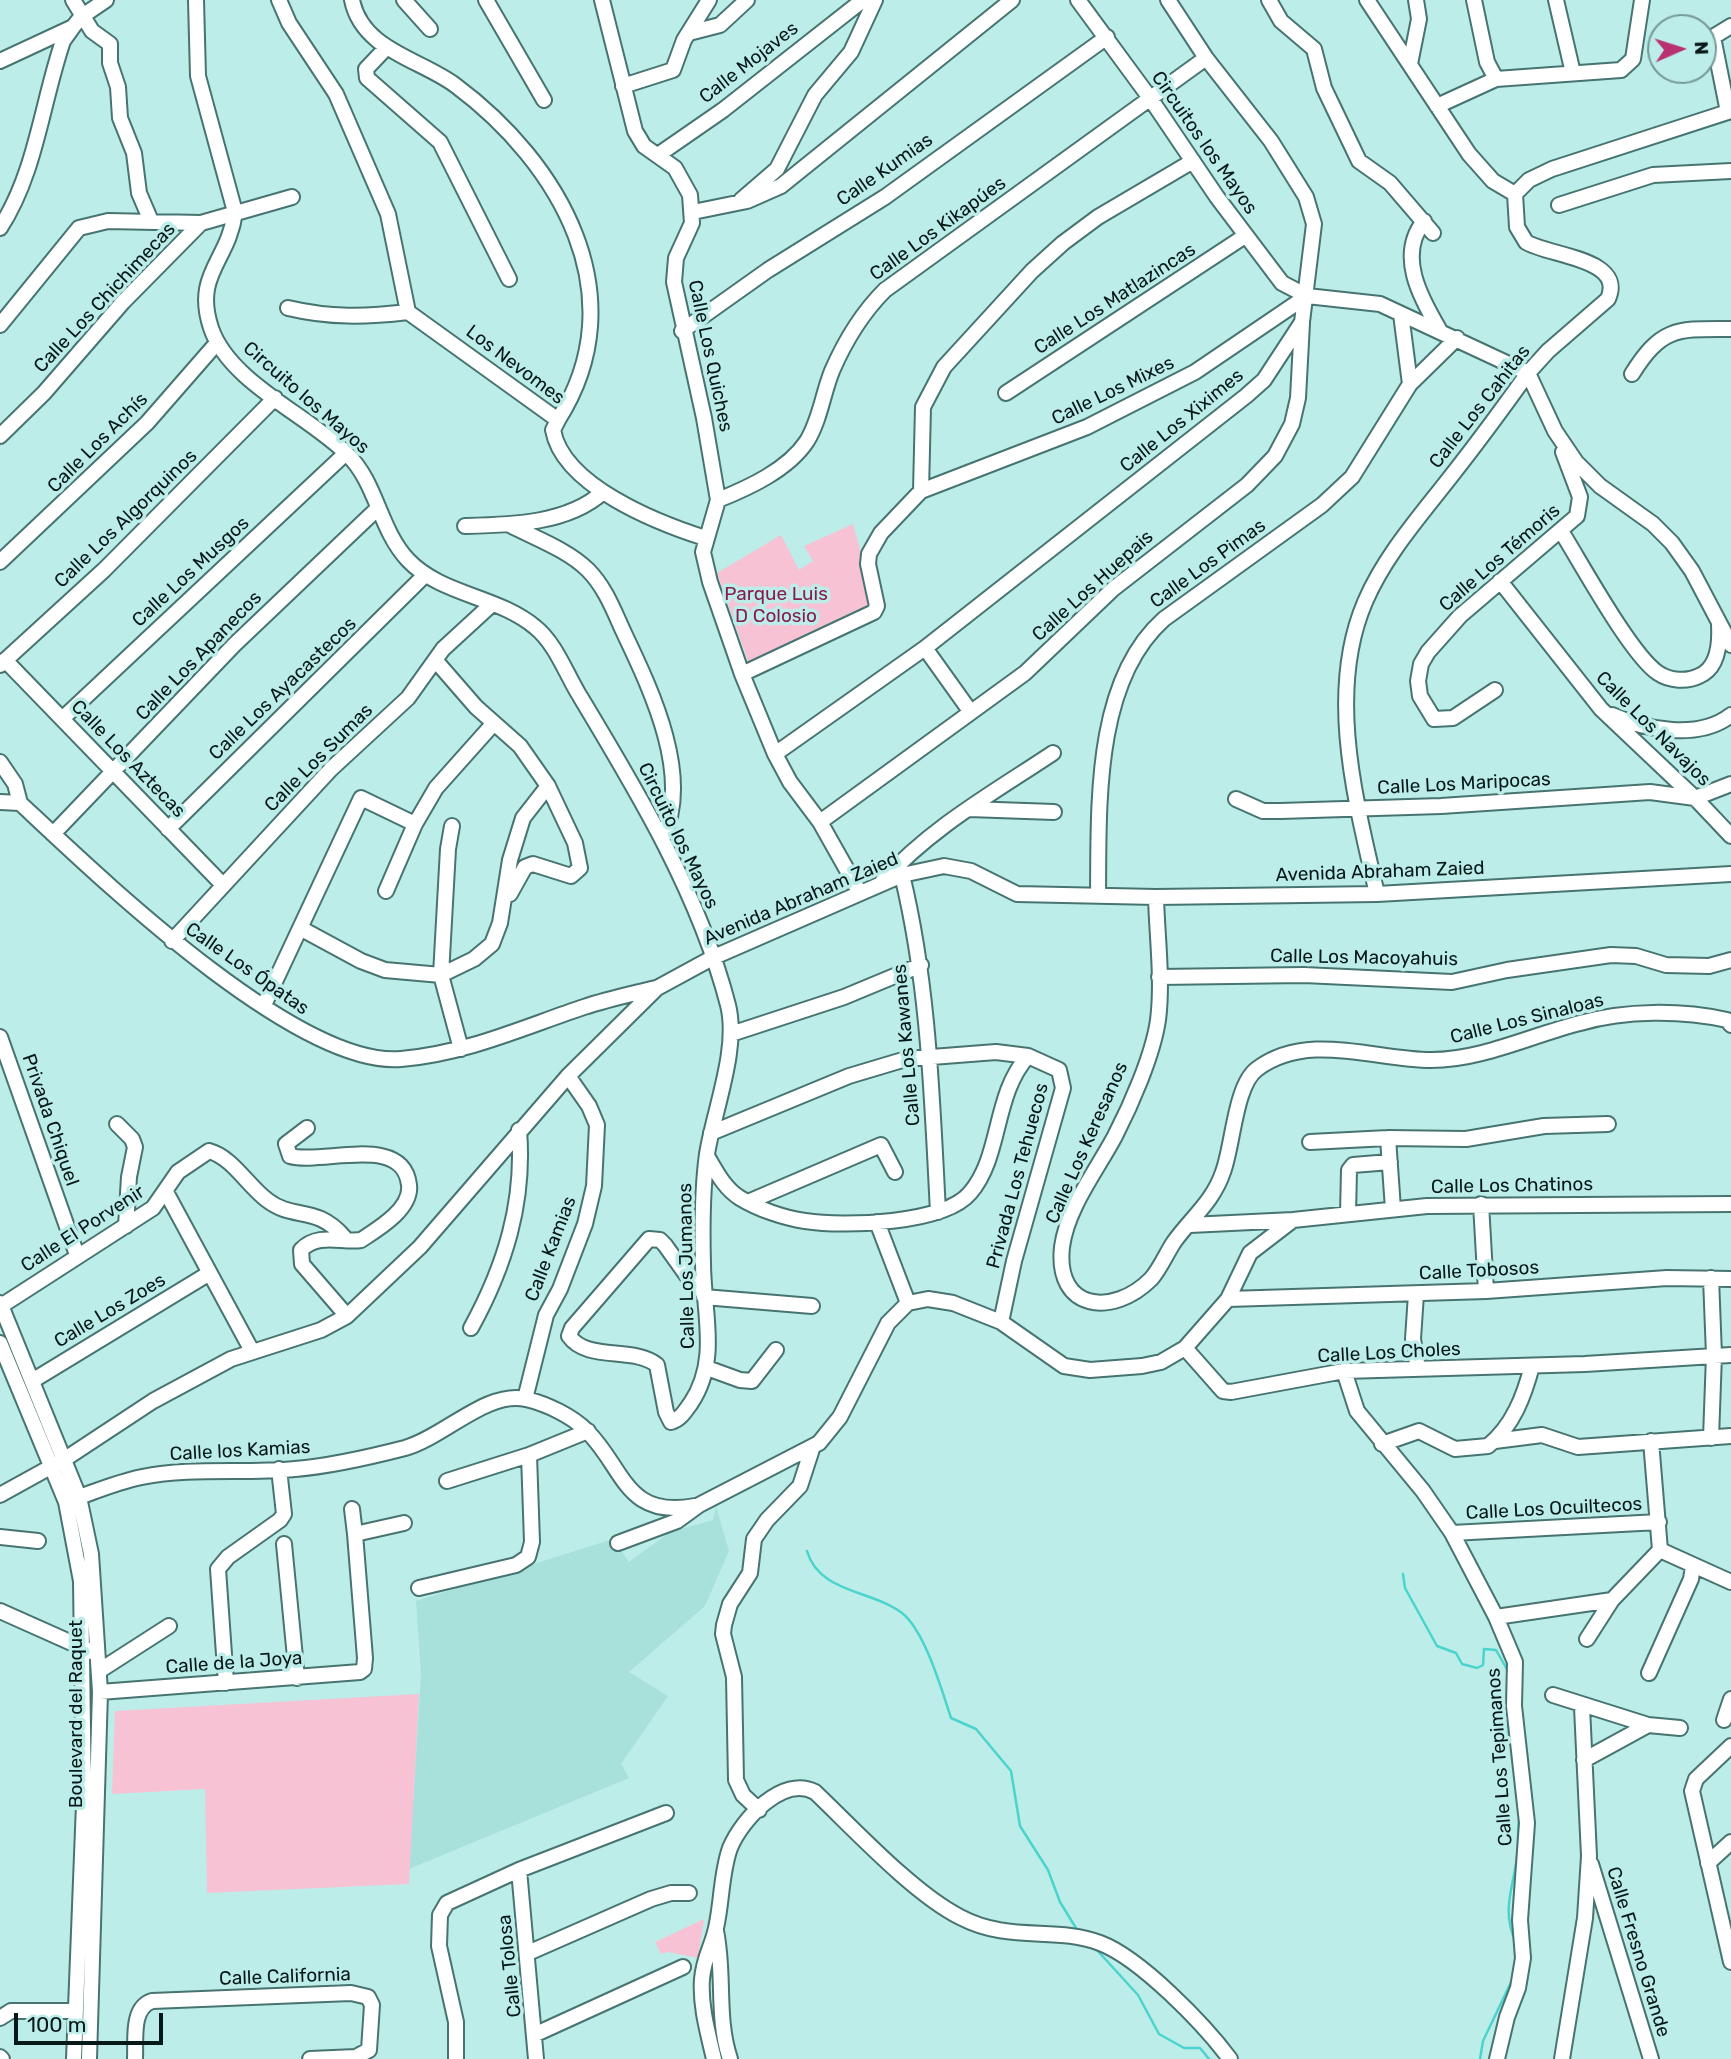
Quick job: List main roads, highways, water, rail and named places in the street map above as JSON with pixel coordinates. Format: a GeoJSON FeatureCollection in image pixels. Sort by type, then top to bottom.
{"type":"FeatureCollection","features":[{"type":"Feature","properties":{"kind":"waterway"},"geometry":{"type":"LineString","coordinates":[[807,1551],[813,1565],[823,1575],[834,1583],[890,1605],[902,1613],[918,1633],[932,1662],[951,1718],[976,1729],[1011,1771],[1020,1826],[1048,1870],[1060,1902],[1079,1933]]}},
{"type":"Feature","properties":{"kind":"waterway"},"geometry":{"type":"LineString","coordinates":[[1403,1574],[1405,1588],[1437,1646],[1456,1653],[1462,1664],[1477,1668],[1483,1665],[1484,1649],[1496,1650],[1508,1671]]}},
{"type":"Feature","properties":{"kind":"waterway"},"geometry":{"type":"LineString","coordinates":[[1509,1716],[1506,1733],[1513,1750]]}},
{"type":"Feature","properties":{"kind":"waterway"},"geometry":{"type":"LineString","coordinates":[[1516,1943],[1509,1920],[1509,1900],[1517,1857],[1520,1813]]}},
{"type":"Feature","properties":{"kind":"waterway"},"geometry":{"type":"LineString","coordinates":[[1096,1949],[1138,1995],[1159,2034],[1184,2048],[1200,2048],[1209,2059]]}},
{"type":"Feature","properties":{"kind":"waterway"},"geometry":{"type":"LineString","coordinates":[[1480,2059],[1483,2041],[1514,1976]]}},
{"type":"Feature","properties":{"kind":"park label","name":"Parque Luis D Colosio"},"geometry":{"type":"Point","coordinates":[776,606]}}]}
